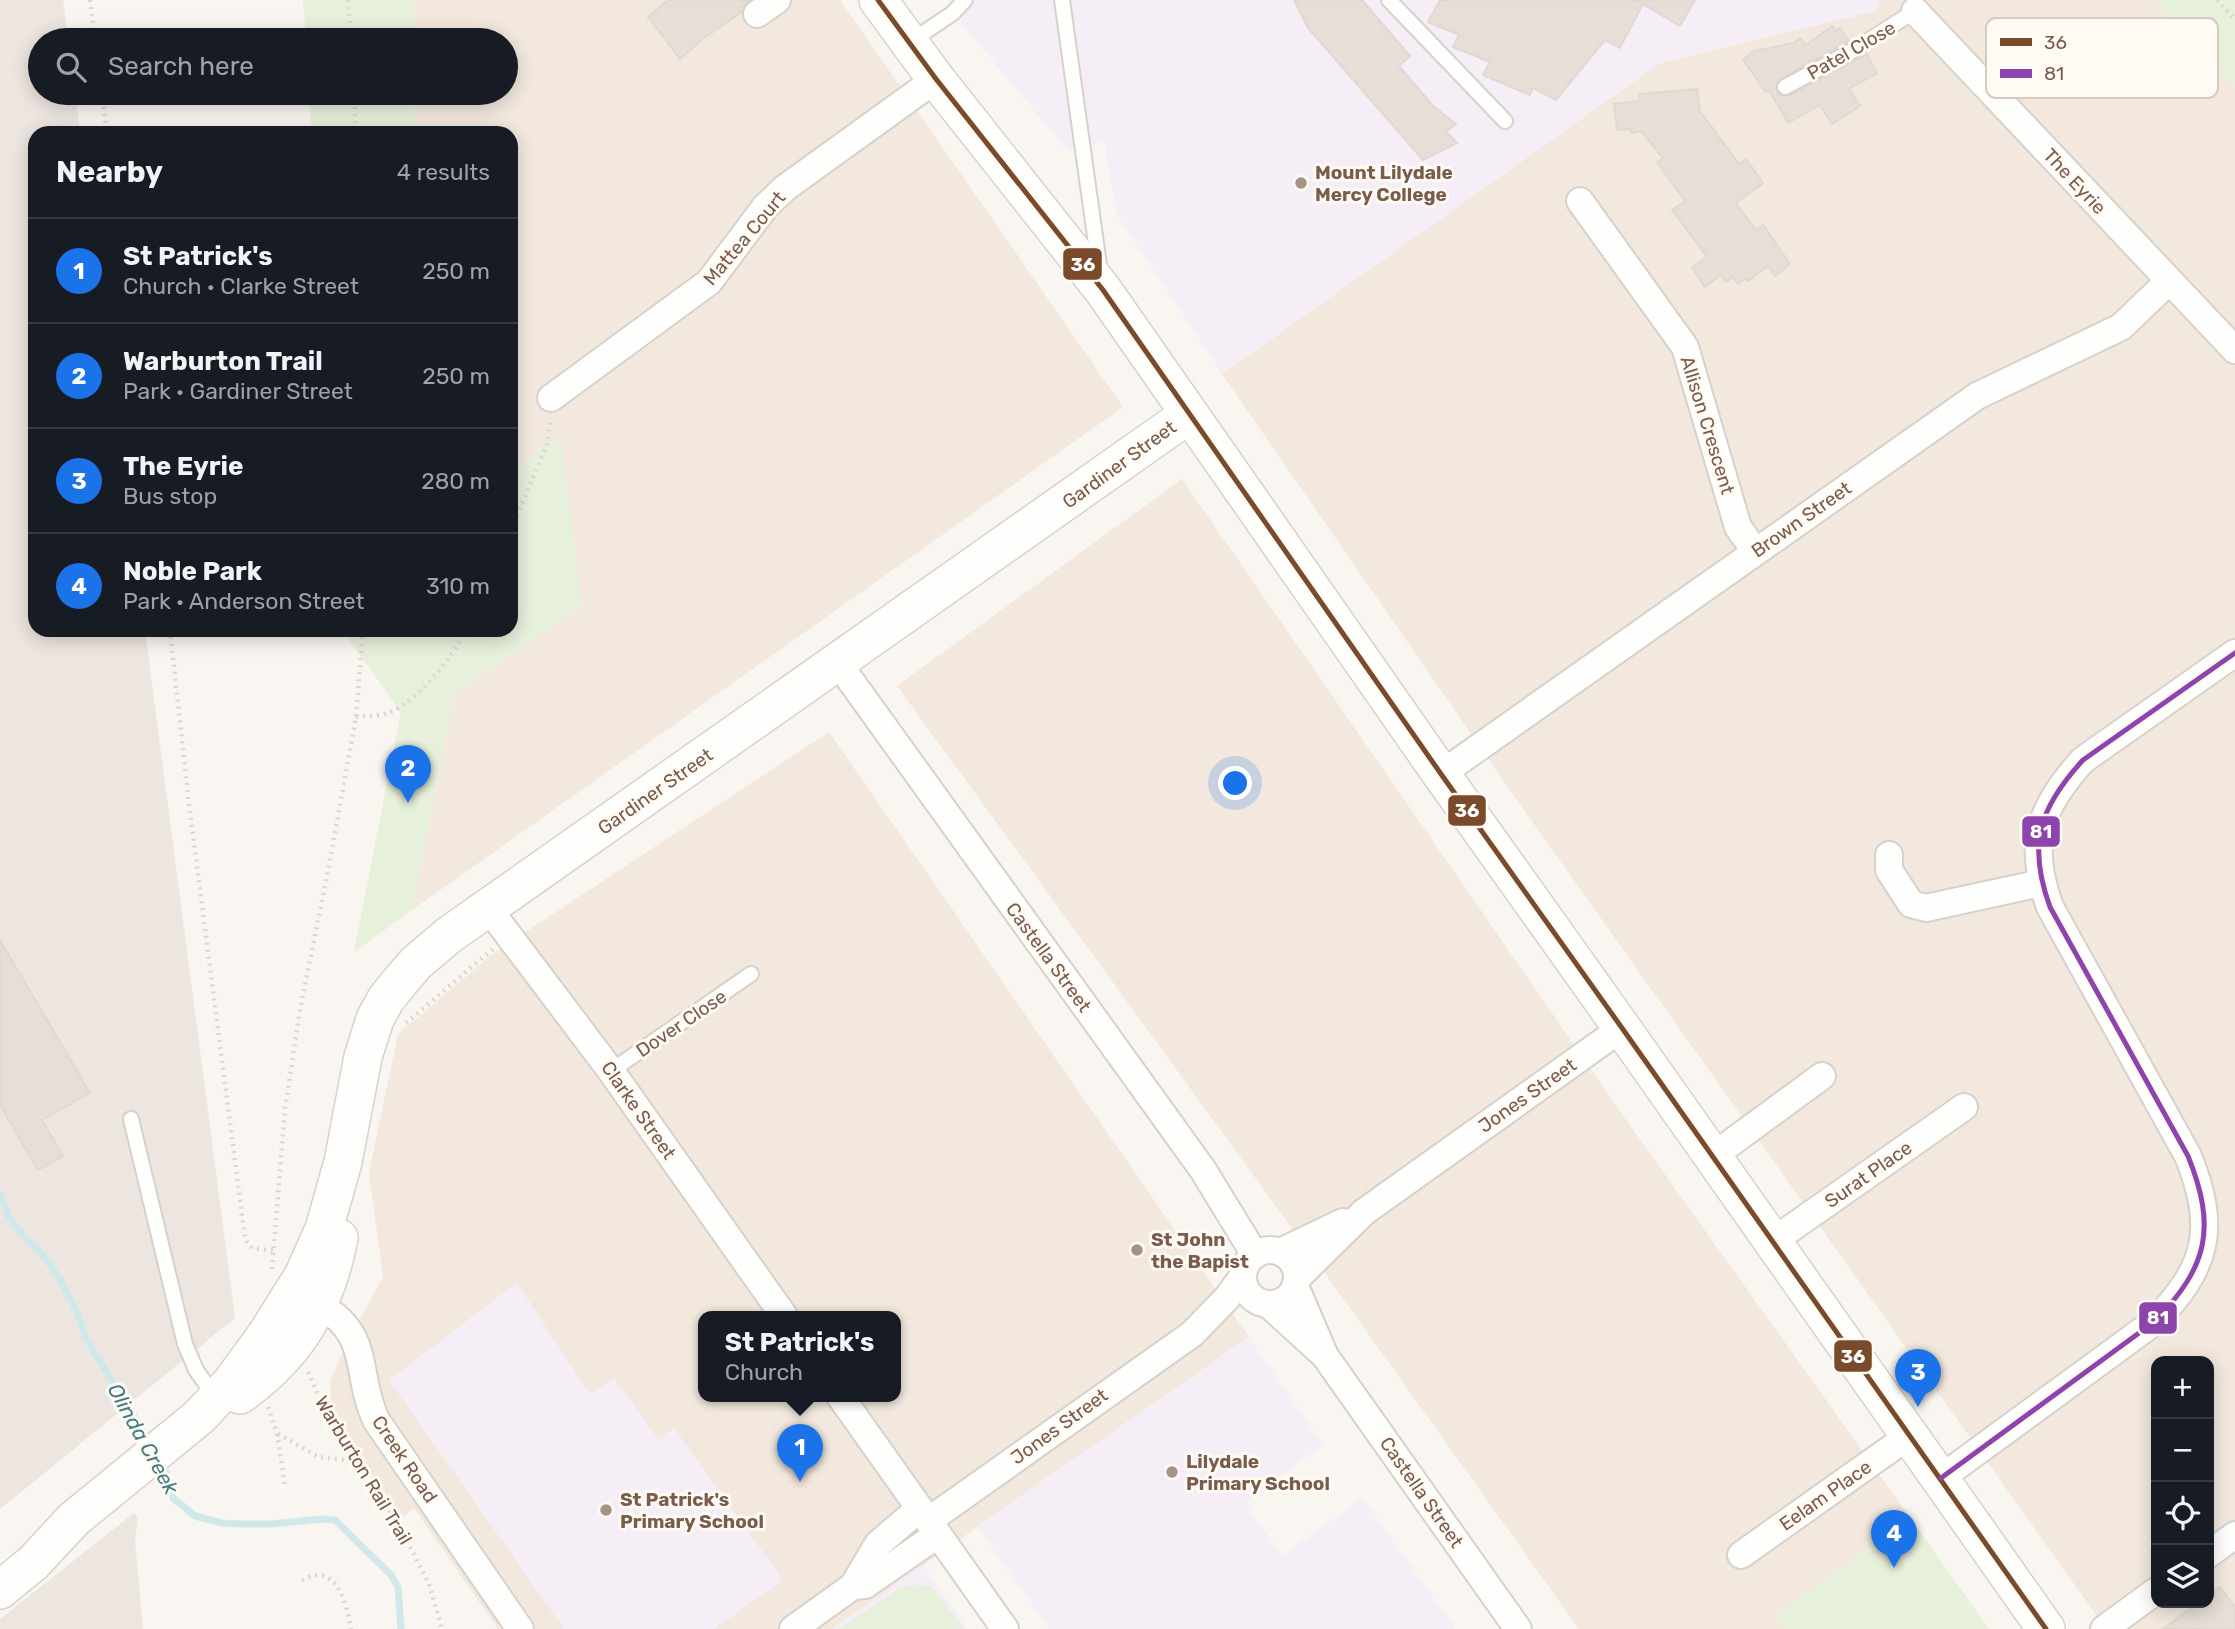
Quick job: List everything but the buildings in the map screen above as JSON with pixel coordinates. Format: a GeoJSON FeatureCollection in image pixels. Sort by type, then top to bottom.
{"type":"FeatureCollection","features":[{"type":"Feature","properties":{"kind":"main road"},"geometry":{"type":"LineString","coordinates":[[878,0],[936,79],[1103,290],[1441,774],[1941,1478],[2039,1627]]}},
{"type":"Feature","properties":{"kind":"main road","name":"Gardiner Street"},"geometry":{"type":"LineString","coordinates":[[306,1299],[335,1261],[340,1234],[343,1162],[363,1057],[380,1009],[416,963],[449,935],[1188,415]]}},
{"type":"Feature","properties":{"kind":"main road"},"geometry":{"type":"LineString","coordinates":[[0,1590],[33,1563],[74,1519],[186,1429],[217,1399],[259,1345],[306,1299]]}},
{"type":"Feature","properties":{"kind":"main road"},"geometry":{"type":"LineString","coordinates":[[186,1429],[254,1384],[288,1352],[306,1330],[306,1299]]}},
{"type":"Feature","properties":{"kind":"main road"},"geometry":{"type":"LineString","coordinates":[[0,1564],[21,1548],[74,1519]]}},
{"type":"Feature","properties":{"kind":"street","name":"The Eyrie"},"geometry":{"type":"LineString","coordinates":[[1915,11],[1986,86]]}},
{"type":"Feature","properties":{"kind":"street","name":"Mattea Court"},"geometry":{"type":"LineString","coordinates":[[551,398],[709,282],[765,207],[785,188],[936,79]]}},
{"type":"Feature","properties":{"kind":"street","name":"The Eyrie"},"geometry":{"type":"LineString","coordinates":[[1997,98],[2235,351]]}},
{"type":"Feature","properties":{"kind":"street","name":"Allison Crescent"},"geometry":{"type":"LineString","coordinates":[[1580,201],[1685,347],[1738,527],[1755,551]]}},
{"type":"Feature","properties":{"kind":"street","name":"Brown Street"},"geometry":{"type":"LineString","coordinates":[[1441,774],[1977,396],[2121,327],[2169,281]]}},
{"type":"Feature","properties":{"kind":"street"},"geometry":{"type":"LineString","coordinates":[[1941,1478],[2154,1322],[2177,1298],[2196,1268],[2204,1238],[2204,1206],[2199,1183],[2188,1156],[2050,907],[2041,883],[2037,853],[2045,816],[2063,782],[2083,760],[2235,653]]}},
{"type":"Feature","properties":{"kind":"street","name":"Castella Street"},"geometry":{"type":"LineString","coordinates":[[838,663],[1203,1170],[1260,1261]]}},
{"type":"Feature","properties":{"kind":"street"},"geometry":{"type":"LineString","coordinates":[[1889,855],[1889,870],[1911,904],[1926,908],[2041,883]]}},
{"type":"Feature","properties":{"kind":"street","name":"Clarke Street"},"geometry":{"type":"LineString","coordinates":[[488,908],[611,1071],[780,1311]]}},
{"type":"Feature","properties":{"kind":"street","name":"Jones Street"},"geometry":{"type":"LineString","coordinates":[[793,1629],[853,1586],[878,1544],[928,1521],[1192,1334],[1260,1261],[1364,1212],[1622,1028]]}},
{"type":"Feature","properties":{"kind":"street"},"geometry":{"type":"LineString","coordinates":[[1713,1156],[1822,1076]]}},
{"type":"Feature","properties":{"kind":"street","name":"Surat Place"},"geometry":{"type":"LineString","coordinates":[[1773,1241],[1964,1107]]}},
{"type":"Feature","properties":{"kind":"street","name":"Jones Street"},"geometry":{"type":"LineString","coordinates":[[1296,1282],[1364,1212]]}},
{"type":"Feature","properties":{"kind":"street"},"geometry":{"type":"LineString","coordinates":[[1260,1261],[1293,1262],[1296,1282],[1285,1300],[1264,1303],[1248,1292],[1260,1261]]}},
{"type":"Feature","properties":{"kind":"street","name":"Castella Street"},"geometry":{"type":"LineString","coordinates":[[1296,1282],[1325,1356]]}},
{"type":"Feature","properties":{"kind":"street","name":"Creek Road"},"geometry":{"type":"LineString","coordinates":[[306,1299],[334,1314],[352,1334],[359,1350],[369,1403],[376,1420],[520,1629]]}},
{"type":"Feature","properties":{"kind":"street","name":"Castella Street"},"geometry":{"type":"LineString","coordinates":[[1264,1303],[1325,1356],[1518,1629]]}},
{"type":"Feature","properties":{"kind":"street","name":"Jones Street"},"geometry":{"type":"LineString","coordinates":[[1192,1334],[1264,1303]]}},
{"type":"Feature","properties":{"kind":"street"},"geometry":{"type":"LineString","coordinates":[[844,1402],[1005,1629]]}},
{"type":"Feature","properties":{"kind":"street","name":"Eelam Place"},"geometry":{"type":"LineString","coordinates":[[1741,1555],[1909,1435]]}},
{"type":"Feature","properties":{"kind":"street"},"geometry":{"type":"LineString","coordinates":[[2214,1550],[2235,1535]]}},
{"type":"Feature","properties":{"kind":"street"},"geometry":{"type":"LineString","coordinates":[[2104,1629],[2151,1595]]}},
{"type":"Feature","properties":{"kind":"lane"},"geometry":{"type":"LineString","coordinates":[[910,42],[953,13],[965,0]]}},
{"type":"Feature","properties":{"kind":"lane"},"geometry":{"type":"LineString","coordinates":[[1062,0],[1103,290]]}},
{"type":"Feature","properties":{"kind":"lane"},"geometry":{"type":"LineString","coordinates":[[1389,0],[1505,121]]}},
{"type":"Feature","properties":{"kind":"lane","name":"Patel Close"},"geometry":{"type":"LineString","coordinates":[[1785,87],[1852,51],[1915,11]]}},
{"type":"Feature","properties":{"kind":"lane","name":"Dover Close"},"geometry":{"type":"LineString","coordinates":[[611,1071],[751,975]]}},
{"type":"Feature","properties":{"kind":"lane"},"geometry":{"type":"LineString","coordinates":[[131,1119],[184,1344],[196,1370],[217,1399]]}},
{"type":"Feature","properties":{"kind":"path"},"geometry":{"type":"LineString","coordinates":[[90,0],[94,28]]}},
{"type":"Feature","properties":{"kind":"path"},"geometry":{"type":"LineString","coordinates":[[348,0],[350,28]]}},
{"type":"Feature","properties":{"kind":"path"},"geometry":{"type":"LineString","coordinates":[[2217,0],[2235,19]]}},
{"type":"Feature","properties":{"kind":"path"},"geometry":{"type":"LineString","coordinates":[[104,105],[106,126]]}},
{"type":"Feature","properties":{"kind":"path"},"geometry":{"type":"LineString","coordinates":[[355,105],[356,126]]}},
{"type":"Feature","properties":{"kind":"path"},"geometry":{"type":"LineString","coordinates":[[518,513],[548,443],[551,398]]}},
{"type":"Feature","properties":{"kind":"path"},"geometry":{"type":"LineString","coordinates":[[171,637],[189,804],[246,1244],[252,1248],[274,1251]]}},
{"type":"Feature","properties":{"kind":"path"},"geometry":{"type":"LineString","coordinates":[[275,1242],[281,1140],[300,1010],[356,717],[362,637]]}},
{"type":"Feature","properties":{"kind":"path"},"geometry":{"type":"LineString","coordinates":[[356,717],[388,713],[411,698],[436,674],[456,650],[462,637]]}},
{"type":"Feature","properties":{"kind":"path","name":"Warburton Rail Trail"},"geometry":{"type":"LineString","coordinates":[[288,1352],[306,1365],[329,1420],[387,1506],[413,1552],[429,1584],[442,1629]]}},
{"type":"Feature","properties":{"kind":"path"},"geometry":{"type":"LineString","coordinates":[[268,1402],[271,1419],[278,1433],[285,1486]]}},
{"type":"Feature","properties":{"kind":"path"},"geometry":{"type":"LineString","coordinates":[[278,1433],[319,1457],[355,1461]]}},
{"type":"Feature","properties":{"kind":"path"},"geometry":{"type":"LineString","coordinates":[[302,1580],[319,1575],[331,1580],[340,1592],[351,1629]]}},
{"type":"Feature","properties":{"kind":"shaded area"},"geometry":{"type":"Polygon","coordinates":[[[0,0],[63,0],[66,28],[28,28],[28,105],[76,105],[79,126],[28,126],[28,637],[146,637],[235,1318],[0,1509],[0,0]]]}},
{"type":"Feature","properties":{"kind":"shaded area"},"geometry":{"type":"Polygon","coordinates":[[[414,0],[840,0],[1123,407],[412,910],[454,695],[582,605],[546,440],[518,470],[518,126],[416,126],[415,105],[518,105],[518,28],[415,28],[414,0]]]}},
{"type":"Feature","properties":{"kind":"shaded area","name":"Mount Lilydale Mercy College"},"geometry":{"type":"Polygon","coordinates":[[[948,0],[1879,0],[1876,11],[1660,63],[1222,374],[1117,215],[1104,141],[1069,152],[953,13],[948,0]]]}},
{"type":"Feature","properties":{"kind":"shaded area"},"geometry":{"type":"Polygon","coordinates":[[[1879,0],[2153,0],[2170,18],[1986,18],[1986,98],[2218,98],[2218,69],[2235,87],[2235,1629],[2106,1629],[1519,803],[1222,374],[1660,63],[1876,11],[1879,0]]]}},
{"type":"Feature","properties":{"kind":"shaded area"},"geometry":{"type":"Polygon","coordinates":[[[1182,479],[1624,1117],[1911,1519],[1775,1616],[1784,1629],[1579,1629],[1337,1290],[897,686],[1182,479]]]}},
{"type":"Feature","properties":{"kind":"shaded area"},"geometry":{"type":"Polygon","coordinates":[[[829,732],[1249,1337],[832,1629],[498,1629],[414,1508],[401,1519],[339,1426],[331,1409],[330,1381],[383,1277],[369,1173],[398,1034],[495,952],[829,732]]]}},
{"type":"Feature","properties":{"kind":"shaded area","name":"St Patrick's Primary School"},"geometry":{"type":"Polygon","coordinates":[[[517,1283],[590,1394],[614,1378],[658,1439],[674,1428],[783,1580],[714,1629],[564,1629],[389,1380],[517,1283]]]}},
{"type":"Feature","properties":{"kind":"shaded area","name":"Lilydale Primary School"},"geometry":{"type":"Polygon","coordinates":[[[1249,1337],[1323,1445],[1245,1503],[1282,1556],[1363,1498],[1456,1629],[1049,1629],[977,1526],[1249,1337]]]}},
{"type":"Feature","properties":{"kind":"shaded area"},"geometry":{"type":"Polygon","coordinates":[[[134,1513],[138,1517],[135,1542],[143,1629],[0,1629],[0,1619],[134,1513]]]}},
{"type":"Feature","properties":{"kind":"shaded area"},"geometry":{"type":"Polygon","coordinates":[[[923,1565],[967,1629],[832,1629],[923,1565]]]}},
{"type":"Feature","properties":{"kind":"green space"},"geometry":{"type":"Polygon","coordinates":[[[303,0],[414,0],[415,28],[305,28],[303,0]]]}},
{"type":"Feature","properties":{"kind":"green space"},"geometry":{"type":"Polygon","coordinates":[[[2153,0],[2235,0],[2235,87],[2218,69],[2218,18],[2170,18],[2153,0]]]}},
{"type":"Feature","properties":{"kind":"green space"},"geometry":{"type":"Polygon","coordinates":[[[310,105],[415,105],[416,126],[311,126],[310,105]]]}},
{"type":"Feature","properties":{"kind":"green space"},"geometry":{"type":"Polygon","coordinates":[[[546,440],[561,441],[582,605],[454,695],[412,910],[354,952],[401,712],[347,637],[518,637],[518,470],[546,440]]]}},
{"type":"Feature","properties":{"kind":"green space"},"geometry":{"type":"Polygon","coordinates":[[[1911,1519],[1989,1629],[1784,1629],[1775,1616],[1911,1519]]]}},
{"type":"Feature","properties":{"kind":"green space"},"geometry":{"type":"Polygon","coordinates":[[[931,1586],[964,1629],[839,1629],[900,1588],[931,1586]]]}},
{"type":"Feature","properties":{"kind":"waterway","name":"Olinda Creek"},"geometry":{"type":"LineString","coordinates":[[0,1194],[9,1217],[60,1279],[78,1314],[85,1337],[150,1443]]}},
{"type":"Feature","properties":{"kind":"waterway","name":"Olinda Creek"},"geometry":{"type":"LineString","coordinates":[[161,1463],[167,1474],[173,1498],[195,1516],[222,1523],[244,1524],[335,1520],[391,1575],[398,1587],[401,1629]]}},
{"type":"Feature","properties":{"kind":"transit line","name":"36"},"geometry":{"type":"LineString","coordinates":[[878,0],[936,79],[1103,290],[1441,774],[2046,1629]]}},
{"type":"Feature","properties":{"kind":"transit line","name":"81"},"geometry":{"type":"LineString","coordinates":[[1941,1478],[2154,1322],[2186,1283],[2196,1264],[2202,1245],[2203,1205],[2188,1156],[2050,907],[2039,864],[2039,845],[2047,811],[2056,794],[2083,760],[2235,653]]}},
{"type":"Feature","properties":{"kind":"place","name":"Mount Lilydale Mercy College"},"geometry":{"type":"Point","coordinates":[1301,183]}},
{"type":"Feature","properties":{"kind":"place","name":"Warburton Trail"},"geometry":{"type":"Point","coordinates":[408,803]}},
{"type":"Feature","properties":{"kind":"place","name":"St John the Bapist"},"geometry":{"type":"Point","coordinates":[1137,1250]}},
{"type":"Feature","properties":{"kind":"place","name":"The Eyrie"},"geometry":{"type":"Point","coordinates":[1918,1407]}},
{"type":"Feature","properties":{"kind":"place","name":"Lilydale Primary School"},"geometry":{"type":"Point","coordinates":[1172,1472]}},
{"type":"Feature","properties":{"kind":"place","name":"St Patrick's"},"geometry":{"type":"Point","coordinates":[800,1482]}},
{"type":"Feature","properties":{"kind":"place","name":"St Patrick's Primary School"},"geometry":{"type":"Point","coordinates":[606,1510]}},
{"type":"Feature","properties":{"kind":"place","name":"Noble Park"},"geometry":{"type":"Point","coordinates":[1894,1568]}}]}
